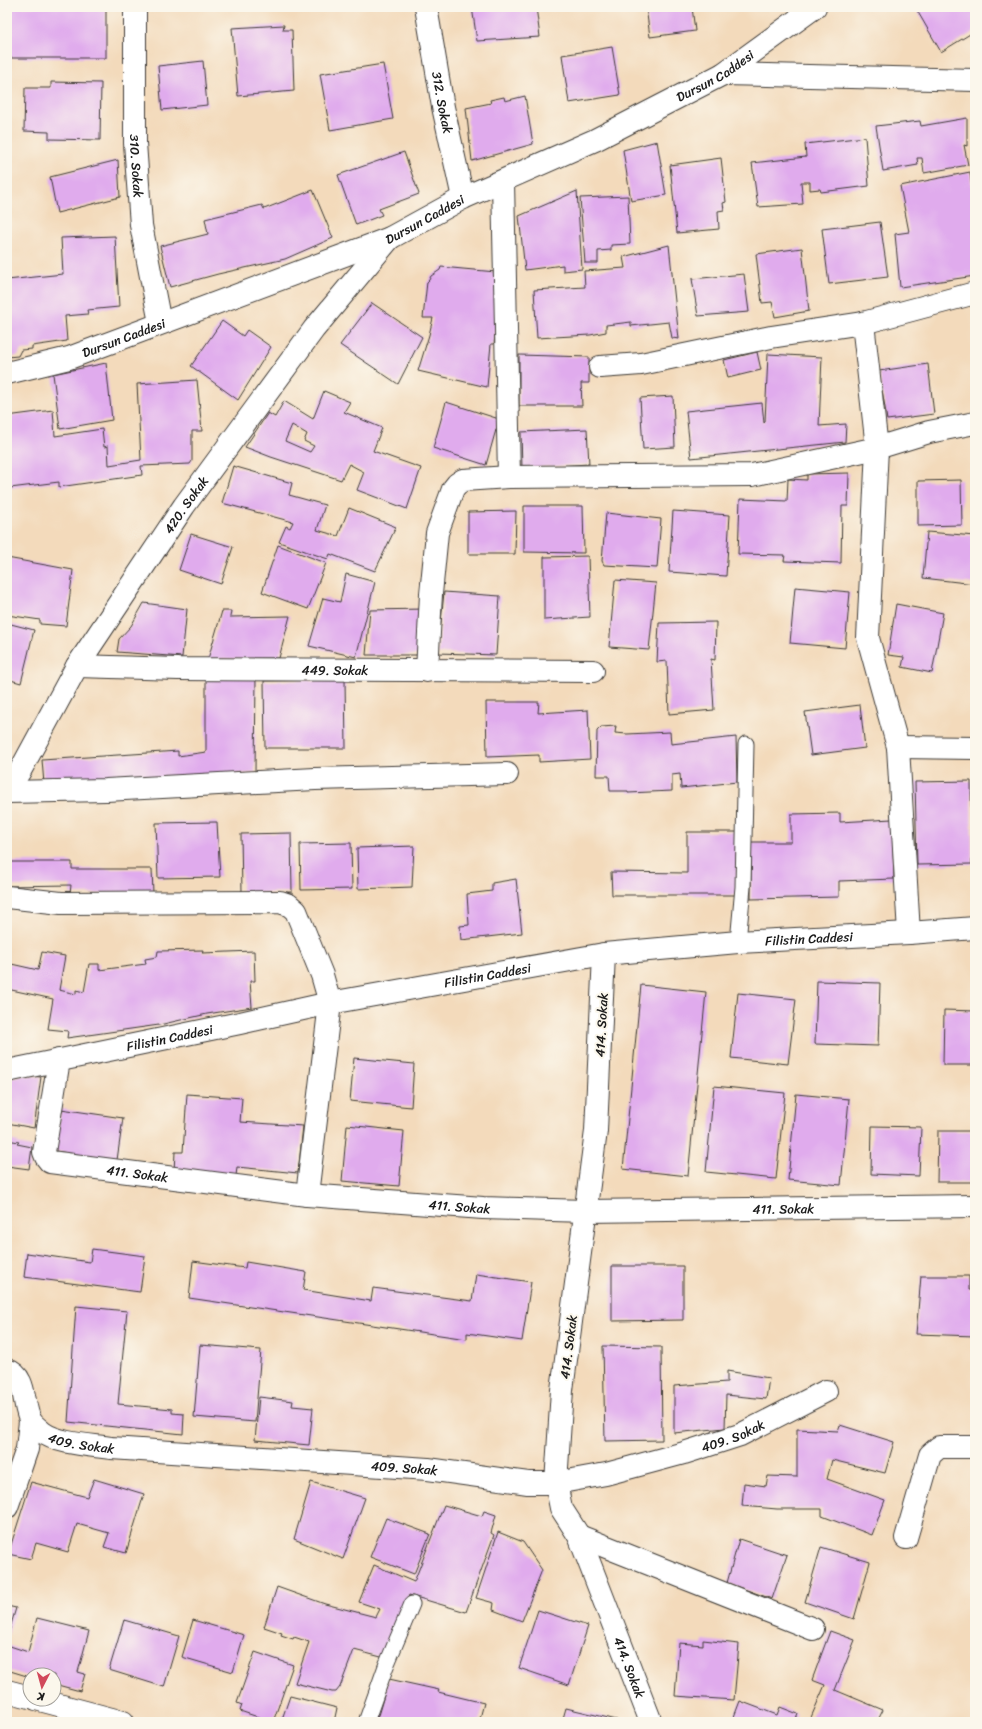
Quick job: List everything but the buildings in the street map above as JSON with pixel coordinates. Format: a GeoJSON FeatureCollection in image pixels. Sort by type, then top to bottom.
{"type":"FeatureCollection","features":[{"type":"Feature","properties":{"kind":"street","name":"310. Sokak"},"geometry":{"type":"LineString","coordinates":[[135,7],[135,143],[141,225],[160,323]]}},
{"type":"Feature","properties":{"kind":"street","name":"312. Sokak"},"geometry":{"type":"LineString","coordinates":[[426,7],[443,107],[463,198]]}},
{"type":"Feature","properties":{"kind":"street","name":"Dursun Caddesi"},"geometry":{"type":"LineString","coordinates":[[7,373],[69,358],[390,238],[463,198],[595,140],[723,74],[815,7]]}},
{"type":"Feature","properties":{"kind":"street"},"geometry":{"type":"LineString","coordinates":[[723,74],[975,80]]}},
{"type":"Feature","properties":{"kind":"street"},"geometry":{"type":"LineString","coordinates":[[503,181],[509,477]]}},
{"type":"Feature","properties":{"kind":"street","name":"420. Sokak"},"geometry":{"type":"LineString","coordinates":[[7,791],[20,772],[77,666],[184,506],[314,329],[390,238]]}},
{"type":"Feature","properties":{"kind":"street"},"geometry":{"type":"LineString","coordinates":[[600,367],[641,364],[771,336],[863,323],[975,293]]}},
{"type":"Feature","properties":{"kind":"street"},"geometry":{"type":"LineString","coordinates":[[863,323],[877,448],[868,638],[898,747],[909,933]]}},
{"type":"Feature","properties":{"kind":"street"},"geometry":{"type":"LineString","coordinates":[[426,671],[431,594],[438,533],[454,489],[457,484],[464,480],[509,477],[752,475],[877,448],[929,432],[975,423]]}},
{"type":"Feature","properties":{"kind":"street","name":"449. Sokak"},"geometry":{"type":"LineString","coordinates":[[77,666],[186,669],[593,671]]}},
{"type":"Feature","properties":{"kind":"street"},"geometry":{"type":"LineString","coordinates":[[898,747],[975,748]]}},
{"type":"Feature","properties":{"kind":"street"},"geometry":{"type":"LineString","coordinates":[[7,791],[106,790],[315,779],[507,774]]}},
{"type":"Feature","properties":{"kind":"street"},"geometry":{"type":"LineString","coordinates":[[7,897],[61,903],[280,902],[289,905],[296,911],[322,975],[330,1003],[307,1196]]}},
{"type":"Feature","properties":{"kind":"street","name":"Filistin Caddesi"},"geometry":{"type":"LineString","coordinates":[[7,1071],[330,1003],[604,954],[738,942],[975,928]]}},
{"type":"Feature","properties":{"kind":"street","name":"414. Sokak"},"geometry":{"type":"LineString","coordinates":[[604,954],[596,1131],[562,1390],[556,1483],[560,1508],[579,1536],[651,1722]]}},
{"type":"Feature","properties":{"kind":"street","name":"411. Sokak"},"geometry":{"type":"LineString","coordinates":[[59,1060],[44,1152],[50,1162],[307,1196],[483,1208],[585,1212],[975,1206]]}},
{"type":"Feature","properties":{"kind":"street"},"geometry":{"type":"LineString","coordinates":[[7,1370],[11,1371],[19,1381],[24,1393],[30,1421],[27,1449],[7,1507]]}},
{"type":"Feature","properties":{"kind":"street","name":"409. Sokak"},"geometry":{"type":"LineString","coordinates":[[30,1421],[43,1432],[59,1439],[111,1448],[428,1469],[528,1483],[556,1483],[606,1474],[663,1459],[740,1435],[826,1391]]}},
{"type":"Feature","properties":{"kind":"street"},"geometry":{"type":"LineString","coordinates":[[906,1538],[930,1455],[939,1447],[975,1447]]}},
{"type":"Feature","properties":{"kind":"street"},"geometry":{"type":"LineString","coordinates":[[579,1536],[813,1629]]}},
{"type":"Feature","properties":{"kind":"street"},"geometry":{"type":"LineString","coordinates":[[7,1691],[22,1695]]}},
{"type":"Feature","properties":{"kind":"street"},"geometry":{"type":"LineString","coordinates":[[62,1706],[123,1722]]}},
{"type":"Feature","properties":{"kind":"lane"},"geometry":{"type":"LineString","coordinates":[[738,942],[743,887],[746,744]]}},
{"type":"Feature","properties":{"kind":"lane"},"geometry":{"type":"LineString","coordinates":[[366,1722],[386,1666],[412,1604]]}}]}
